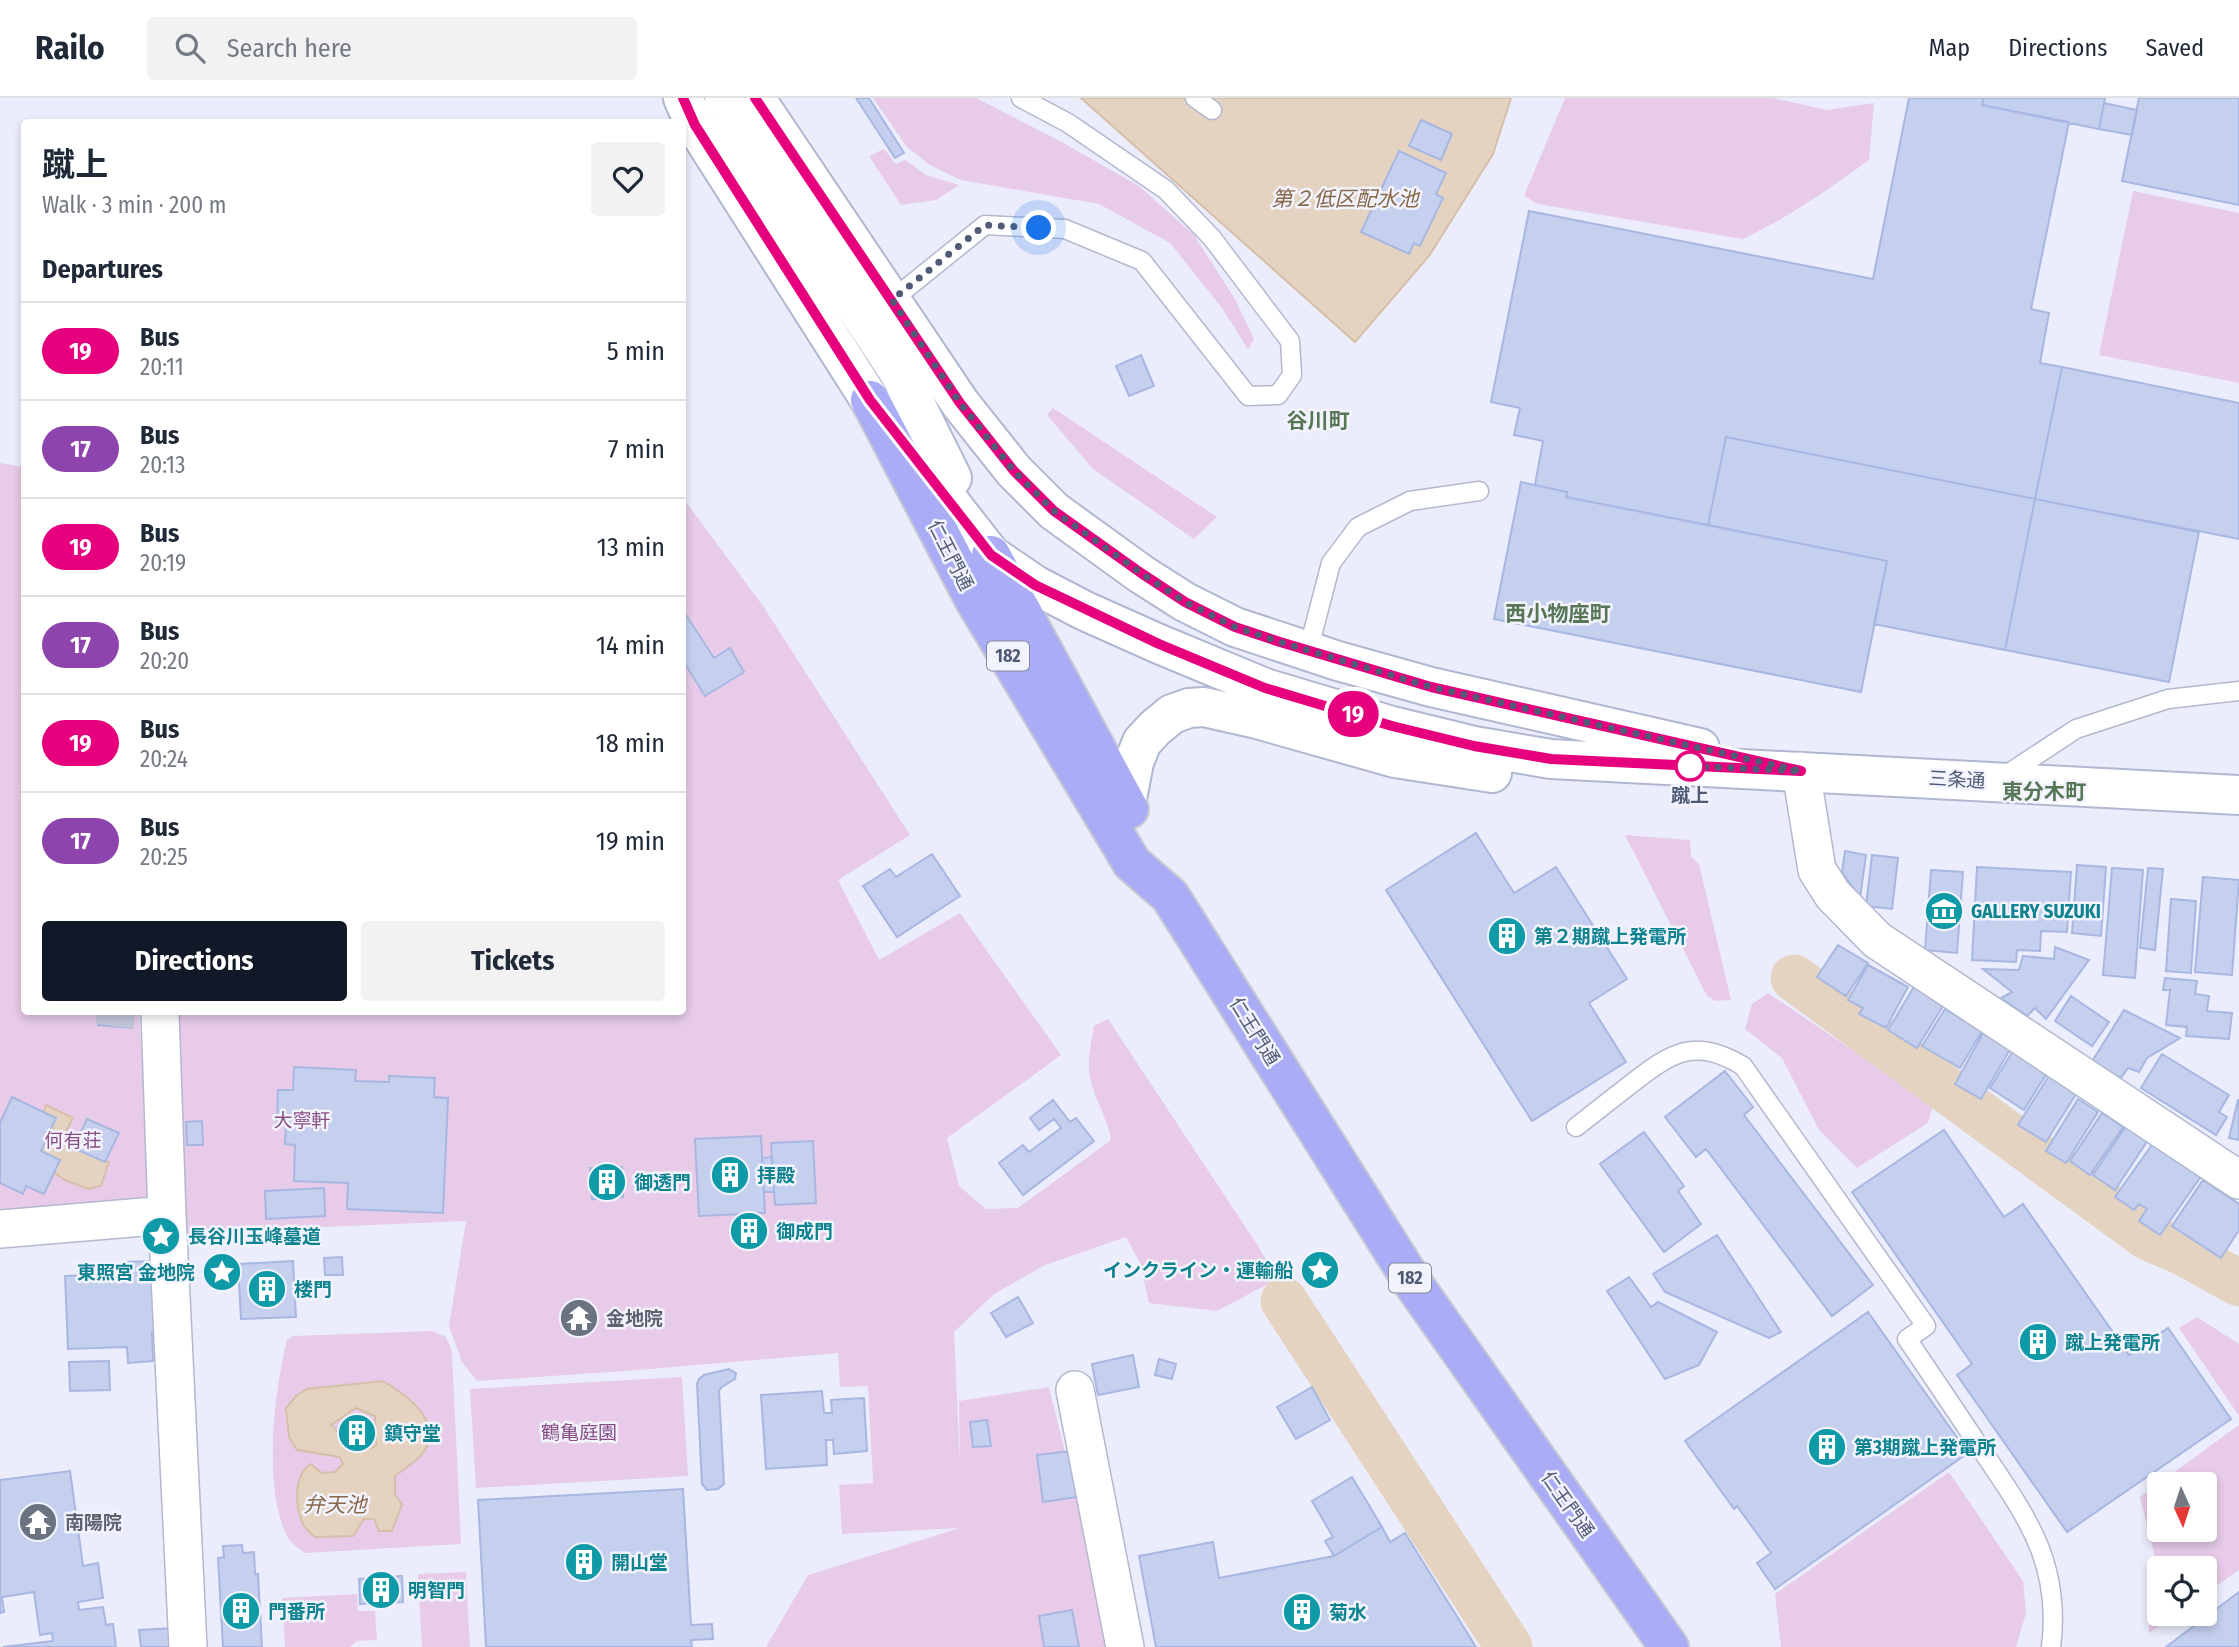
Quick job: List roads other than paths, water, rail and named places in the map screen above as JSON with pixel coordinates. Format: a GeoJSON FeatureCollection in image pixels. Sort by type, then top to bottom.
{"type":"FeatureCollection","features":[{"type":"Feature","properties":{"kind":"main road","name":"三条通"},"geometry":{"type":"LineString","coordinates":[[683,98],[695,125],[870,400],[991,555],[1035,585],[1159,644],[1265,688],[1392,726],[1474,746],[1551,759],[2239,795]]}},
{"type":"Feature","properties":{"kind":"main road"},"geometry":{"type":"LineString","coordinates":[[724,98],[747,141],[902,377],[991,555]]}},
{"type":"Feature","properties":{"kind":"main road","name":"三条通"},"geometry":{"type":"LineString","coordinates":[[755,98],[966,411],[1014,471],[1054,511],[1185,602],[1235,627],[1431,687],[1801,771]]}},
{"type":"Feature","properties":{"kind":"main road","name":"仁王門通"},"geometry":{"type":"LineString","coordinates":[[870,400],[974,600],[1132,863],[1170,896],[1417,1289],[1669,1647]]}},
{"type":"Feature","properties":{"kind":"main road","name":"182"},"geometry":{"type":"LineString","coordinates":[[991,555],[1153,853],[1170,896]]}},
{"type":"Feature","properties":{"kind":"main road"},"geometry":{"type":"LineString","coordinates":[[1126,804],[1134,762],[1142,742],[1172,714],[1189,708],[1204,708],[1256,719],[1395,758],[1505,774],[1563,779],[1689,781],[1801,771]]}},
{"type":"Feature","properties":{"kind":"street"},"geometry":{"type":"LineString","coordinates":[[1801,771],[1817,870],[1833,895],[1877,940],[2239,1180]]}},
{"type":"Feature","properties":{"kind":"street"},"geometry":{"type":"LineString","coordinates":[[160,1015],[188,1647]]}},
{"type":"Feature","properties":{"kind":"street"},"geometry":{"type":"LineString","coordinates":[[0,1230],[167,1215]]}},
{"type":"Feature","properties":{"kind":"street"},"geometry":{"type":"LineString","coordinates":[[1074,1390],[1125,1647]]}},
{"type":"Feature","properties":{"kind":"lane"},"geometry":{"type":"LineString","coordinates":[[892,300],[985,225],[1065,229],[1142,261],[1248,396],[1278,395],[1292,375],[1290,341],[1212,238],[1166,190],[1068,122],[1021,98]]}},
{"type":"Feature","properties":{"kind":"lane"},"geometry":{"type":"LineString","coordinates":[[1195,98],[1212,110]]}},
{"type":"Feature","properties":{"kind":"lane"},"geometry":{"type":"LineString","coordinates":[[1308,651],[1331,563],[1358,527],[1410,501],[1479,491]]}},
{"type":"Feature","properties":{"kind":"lane"},"geometry":{"type":"LineString","coordinates":[[1996,782],[2076,729],[2168,699],[2239,691]]}},
{"type":"Feature","properties":{"kind":"lane"},"geometry":{"type":"LineString","coordinates":[[1576,1127],[1657,1063],[1674,1054],[1692,1050],[1710,1051],[1744,1066],[1926,1326],[1907,1339],[2016,1501],[2040,1546],[2052,1594],[2051,1647]]}},
{"type":"Feature","properties":{"kind":"water","name":"第２低区配水池"},"geometry":{"type":"Polygon","coordinates":[[[1081,98],[1511,98],[1493,154],[1429,256],[1355,342],[1081,98]]]}},
{"type":"Feature","properties":{"kind":"water"},"geometry":{"type":"Polygon","coordinates":[[[46,1105],[73,1118],[65,1133],[67,1145],[109,1162],[101,1186],[88,1189],[65,1180],[31,1157],[46,1105]]]}},
{"type":"Feature","properties":{"kind":"water","name":"弁天池"},"geometry":{"type":"Polygon","coordinates":[[[383,1381],[402,1393],[425,1418],[429,1439],[425,1450],[395,1476],[395,1495],[402,1504],[392,1531],[379,1531],[374,1519],[364,1519],[353,1536],[315,1537],[303,1524],[298,1509],[297,1492],[305,1469],[311,1464],[321,1473],[335,1472],[343,1464],[340,1457],[297,1450],[289,1437],[286,1408],[296,1396],[307,1389],[383,1381]],[[356,1408],[331,1425],[352,1446],[363,1451],[376,1446],[375,1416],[356,1408]]]}},
{"type":"Feature","properties":{"kind":"waterway"},"geometry":{"type":"LineString","coordinates":[[1794,978],[2148,1237],[2183,1252],[2239,1283]]}},
{"type":"Feature","properties":{"kind":"waterway"},"geometry":{"type":"LineString","coordinates":[[1284,1301],[1509,1647]]}},
{"type":"Feature","properties":{"kind":"tunnel"},"geometry":{"type":"LineString","coordinates":[[114,1026],[116,1015]]}},
{"type":"Feature","properties":{"kind":"place","name":"蹴上"},"geometry":{"type":"Point","coordinates":[1690,766]}},
{"type":"Feature","properties":{"kind":"place","name":"GALLERY SUZUKI"},"geometry":{"type":"Point","coordinates":[1944,911]}},
{"type":"Feature","properties":{"kind":"place","name":"第２期蹴上発電所"},"geometry":{"type":"Point","coordinates":[1507,936]}},
{"type":"Feature","properties":{"kind":"place","name":"拝殿"},"geometry":{"type":"Point","coordinates":[730,1175]}},
{"type":"Feature","properties":{"kind":"place","name":"御透門"},"geometry":{"type":"Point","coordinates":[607,1182]}},
{"type":"Feature","properties":{"kind":"place","name":"御成門"},"geometry":{"type":"Point","coordinates":[749,1231]}},
{"type":"Feature","properties":{"kind":"place","name":"長谷川玉峰墓道"},"geometry":{"type":"Point","coordinates":[161,1236]}},
{"type":"Feature","properties":{"kind":"place","name":"インクライン・運輸船"},"geometry":{"type":"Point","coordinates":[1320,1270]}},
{"type":"Feature","properties":{"kind":"place","name":"東照宮 金地院"},"geometry":{"type":"Point","coordinates":[222,1272]}},
{"type":"Feature","properties":{"kind":"place","name":"楼門"},"geometry":{"type":"Point","coordinates":[267,1289]}},
{"type":"Feature","properties":{"kind":"place","name":"金地院"},"geometry":{"type":"Point","coordinates":[579,1318]}},
{"type":"Feature","properties":{"kind":"place","name":"蹴上発電所"},"geometry":{"type":"Point","coordinates":[2038,1342]}},
{"type":"Feature","properties":{"kind":"place","name":"鎮守堂"},"geometry":{"type":"Point","coordinates":[357,1433]}},
{"type":"Feature","properties":{"kind":"place","name":"第3期蹴上発電所"},"geometry":{"type":"Point","coordinates":[1827,1447]}},
{"type":"Feature","properties":{"kind":"place","name":"南陽院"},"geometry":{"type":"Point","coordinates":[38,1522]}},
{"type":"Feature","properties":{"kind":"place","name":"開山堂"},"geometry":{"type":"Point","coordinates":[584,1562]}},
{"type":"Feature","properties":{"kind":"place","name":"明智門"},"geometry":{"type":"Point","coordinates":[381,1590]}},
{"type":"Feature","properties":{"kind":"place","name":"門番所"},"geometry":{"type":"Point","coordinates":[241,1611]}},
{"type":"Feature","properties":{"kind":"place","name":"菊水"},"geometry":{"type":"Point","coordinates":[1302,1612]}},
{"type":"Feature","properties":{"kind":"district","name":"谷川町"},"geometry":{"type":"Point","coordinates":[1318,421]}},
{"type":"Feature","properties":{"kind":"district","name":"西小物座町"},"geometry":{"type":"Point","coordinates":[1558,614]}},
{"type":"Feature","properties":{"kind":"district","name":"東分木町"},"geometry":{"type":"Point","coordinates":[2044,792]}},
{"type":"Feature","properties":{"kind":"park label","name":"大寧軒"},"geometry":{"type":"Point","coordinates":[302,1120]}},
{"type":"Feature","properties":{"kind":"park label","name":"何有荘"},"geometry":{"type":"Point","coordinates":[73,1140]}},
{"type":"Feature","properties":{"kind":"park label","name":"鶴亀庭園"},"geometry":{"type":"Point","coordinates":[579,1432]}}]}
